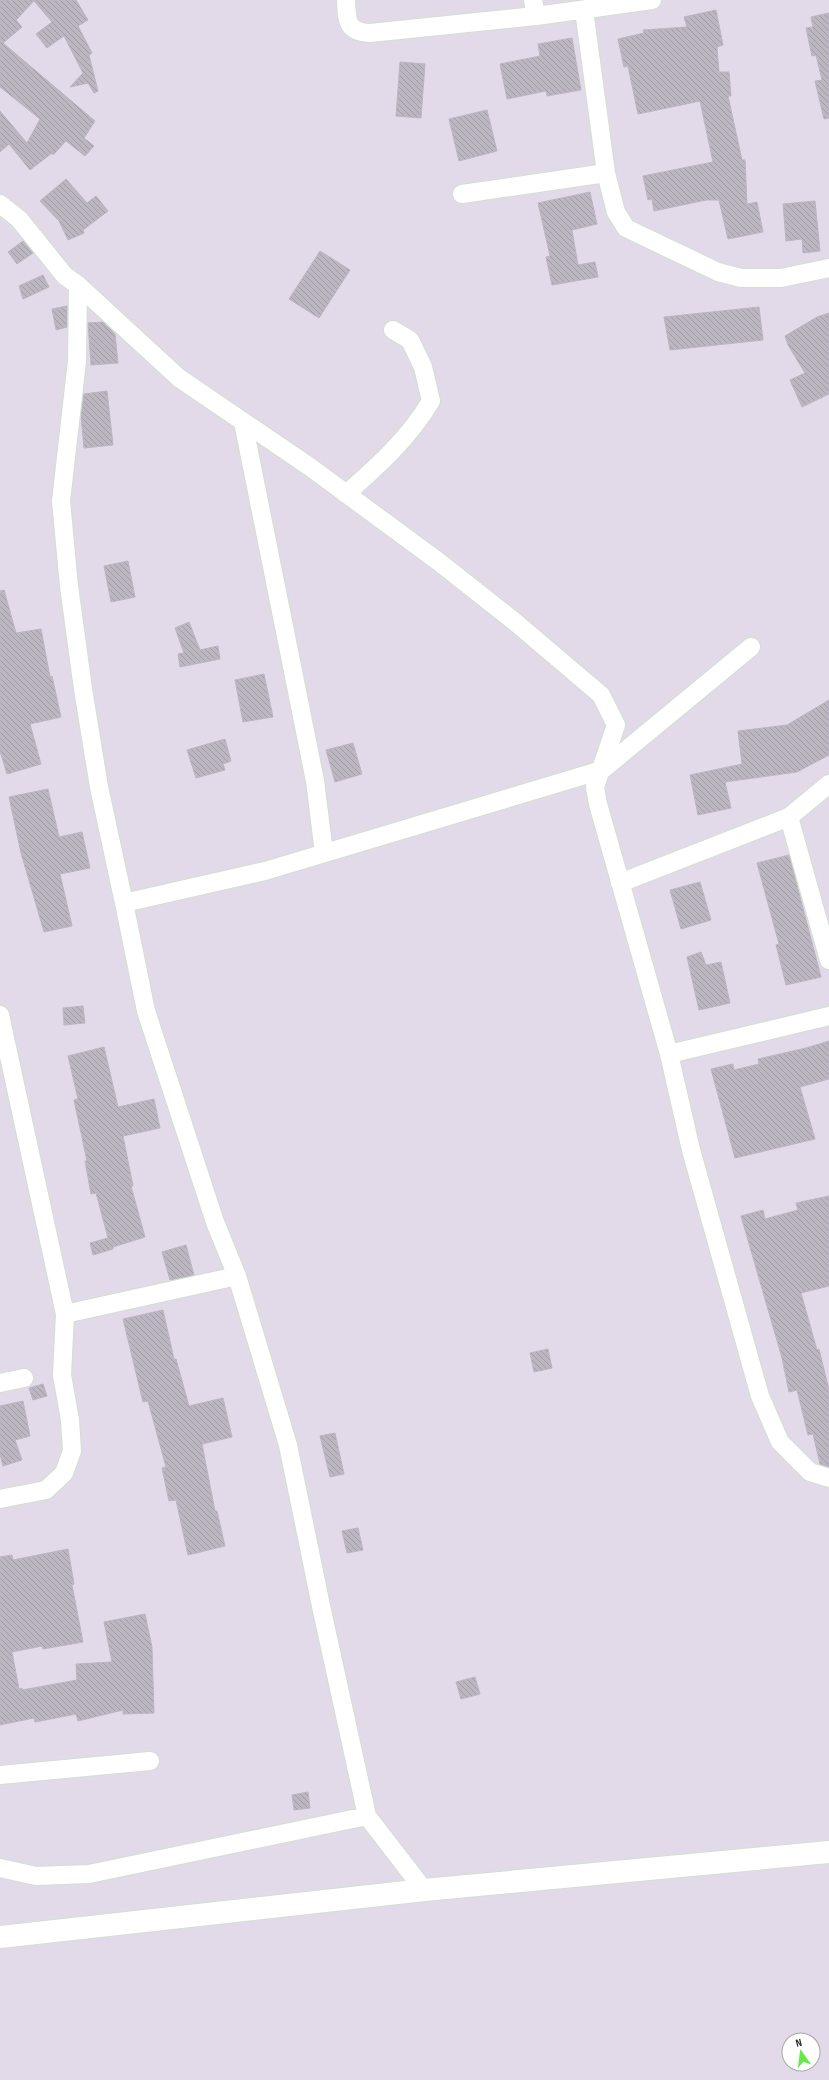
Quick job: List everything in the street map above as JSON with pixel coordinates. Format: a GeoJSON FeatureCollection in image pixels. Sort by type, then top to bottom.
{"type":"FeatureCollection","features":[{"type":"Feature","properties":{"kind":"main road"},"geometry":{"type":"LineString","coordinates":[[0,1937],[424,1890],[829,1852]]}},
{"type":"Feature","properties":{"kind":"street"},"geometry":{"type":"LineString","coordinates":[[346,0],[347,17],[351,28],[359,32],[384,32],[534,8],[584,10],[652,0]]}},
{"type":"Feature","properties":{"kind":"street"},"geometry":{"type":"LineString","coordinates":[[584,10],[606,173],[616,212],[626,228],[718,272],[741,278],[781,278],[829,268]]}},
{"type":"Feature","properties":{"kind":"street"},"geometry":{"type":"LineString","coordinates":[[462,194],[606,173]]}},
{"type":"Feature","properties":{"kind":"street"},"geometry":{"type":"LineString","coordinates":[[0,204],[19,219],[65,276],[78,285],[179,378],[346,494],[439,562],[515,622],[602,695],[616,726],[595,787],[620,883],[669,1054],[691,1150],[760,1396],[780,1442],[810,1472],[829,1478]]}},
{"type":"Feature","properties":{"kind":"street"},"geometry":{"type":"LineString","coordinates":[[78,285],[77,361],[61,501],[69,586],[83,689],[99,787],[146,1012],[215,1222],[237,1276],[288,1445],[321,1606],[367,1816],[424,1890]]}},
{"type":"Feature","properties":{"kind":"street"},"geometry":{"type":"LineString","coordinates":[[346,494],[389,456],[419,422],[431,401],[423,367],[410,340],[393,330]]}},
{"type":"Feature","properties":{"kind":"street"},"geometry":{"type":"LineString","coordinates":[[243,422],[315,781],[324,853]]}},
{"type":"Feature","properties":{"kind":"street"},"geometry":{"type":"LineString","coordinates":[[124,903],[265,871],[602,770],[751,647]]}},
{"type":"Feature","properties":{"kind":"street"},"geometry":{"type":"LineString","coordinates":[[620,883],[789,817],[829,784]]}},
{"type":"Feature","properties":{"kind":"street"},"geometry":{"type":"LineString","coordinates":[[789,817],[829,960]]}},
{"type":"Feature","properties":{"kind":"street"},"geometry":{"type":"LineString","coordinates":[[669,1054],[829,1016]]}},
{"type":"Feature","properties":{"kind":"street"},"geometry":{"type":"LineString","coordinates":[[0,1018],[65,1314],[62,1375],[70,1420],[72,1451],[64,1473],[46,1490],[0,1499]]}},
{"type":"Feature","properties":{"kind":"street"},"geometry":{"type":"LineString","coordinates":[[65,1314],[237,1276]]}},
{"type":"Feature","properties":{"kind":"street"},"geometry":{"type":"LineString","coordinates":[[0,1383],[24,1378]]}},
{"type":"Feature","properties":{"kind":"street"},"geometry":{"type":"LineString","coordinates":[[0,1775],[150,1761]]}},
{"type":"Feature","properties":{"kind":"street"},"geometry":{"type":"LineString","coordinates":[[0,1868],[36,1876],[89,1874],[367,1816]]}},
{"type":"Feature","properties":{"kind":"building"},"geometry":{"type":"Polygon","coordinates":[[[0,0],[76,0],[88,20],[78,26],[92,53],[89,55],[98,91],[94,93],[88,83],[70,87],[83,73],[64,36],[47,48],[36,34],[52,22],[34,1],[16,20],[22,27],[3,43],[95,121],[84,138],[94,146],[85,156],[66,141],[53,155],[52,153],[30,170],[9,144],[0,152],[0,111],[27,143],[40,119],[0,87],[0,0]]]}},
{"type":"Feature","properties":{"kind":"building"},"geometry":{"type":"Polygon","coordinates":[[[716,10],[723,45],[717,47],[719,72],[729,72],[731,96],[728,96],[742,160],[745,160],[747,204],[757,202],[763,232],[728,239],[719,200],[706,200],[654,211],[652,199],[648,200],[643,176],[713,162],[700,101],[638,114],[628,66],[624,67],[618,39],[644,33],[643,30],[687,27],[684,17],[716,10]]]}},
{"type":"Feature","properties":{"kind":"building"},"geometry":{"type":"Polygon","coordinates":[[[829,13],[829,118],[824,119],[815,81],[822,80],[816,55],[812,56],[806,28],[813,27],[811,17],[829,13]]]}},
{"type":"Feature","properties":{"kind":"building"},"geometry":{"type":"Polygon","coordinates":[[[572,38],[581,90],[547,96],[546,91],[507,99],[500,64],[540,56],[538,44],[572,38]]]}},
{"type":"Feature","properties":{"kind":"building"},"geometry":{"type":"Polygon","coordinates":[[[400,62],[425,64],[421,118],[396,116],[400,62]]]}},
{"type":"Feature","properties":{"kind":"building"},"geometry":{"type":"Polygon","coordinates":[[[487,110],[497,151],[459,161],[449,119],[487,110]]]}},
{"type":"Feature","properties":{"kind":"building"},"geometry":{"type":"Polygon","coordinates":[[[66,179],[87,203],[96,196],[108,211],[83,230],[84,233],[68,240],[59,221],[40,201],[66,179]]]}},
{"type":"Feature","properties":{"kind":"building"},"geometry":{"type":"Polygon","coordinates":[[[590,192],[597,224],[572,230],[578,265],[595,262],[598,277],[552,285],[546,257],[550,256],[538,203],[590,192]]]}},
{"type":"Feature","properties":{"kind":"building"},"geometry":{"type":"Polygon","coordinates":[[[815,201],[820,251],[803,253],[802,239],[786,241],[783,204],[815,201]]]}},
{"type":"Feature","properties":{"kind":"building"},"geometry":{"type":"Polygon","coordinates":[[[23,241],[33,253],[17,264],[8,252],[23,241]]]}},
{"type":"Feature","properties":{"kind":"building"},"geometry":{"type":"Polygon","coordinates":[[[320,251],[350,270],[319,318],[289,299],[320,251]]]}},
{"type":"Feature","properties":{"kind":"building"},"geometry":{"type":"Polygon","coordinates":[[[43,275],[49,287],[23,299],[19,286],[43,275]]]}},
{"type":"Feature","properties":{"kind":"building"},"geometry":{"type":"Polygon","coordinates":[[[67,306],[67,327],[56,330],[52,309],[67,306]]]}},
{"type":"Feature","properties":{"kind":"building"},"geometry":{"type":"Polygon","coordinates":[[[759,307],[763,340],[670,350],[664,317],[759,307]]]}},
{"type":"Feature","properties":{"kind":"building"},"geometry":{"type":"Polygon","coordinates":[[[829,313],[829,394],[802,407],[790,380],[805,373],[788,345],[785,336],[817,317],[829,313]]]}},
{"type":"Feature","properties":{"kind":"building"},"geometry":{"type":"Polygon","coordinates":[[[103,322],[115,334],[118,363],[91,365],[88,323],[103,322]]]}},
{"type":"Feature","properties":{"kind":"building"},"geometry":{"type":"Polygon","coordinates":[[[107,391],[113,445],[84,448],[81,416],[84,394],[107,391]]]}},
{"type":"Feature","properties":{"kind":"building"},"geometry":{"type":"Polygon","coordinates":[[[128,561],[135,597],[111,602],[104,566],[128,561]]]}},
{"type":"Feature","properties":{"kind":"building"},"geometry":{"type":"Polygon","coordinates":[[[4,590],[16,633],[41,629],[50,677],[52,676],[61,717],[30,724],[41,764],[7,774],[0,751],[0,591],[4,590]]]}},
{"type":"Feature","properties":{"kind":"building"},"geometry":{"type":"Polygon","coordinates":[[[189,622],[200,650],[218,646],[220,659],[180,667],[178,654],[184,653],[175,628],[189,622]]]}},
{"type":"Feature","properties":{"kind":"building"},"geometry":{"type":"Polygon","coordinates":[[[264,674],[273,717],[243,722],[235,680],[264,674]]]}},
{"type":"Feature","properties":{"kind":"building"},"geometry":{"type":"Polygon","coordinates":[[[829,700],[829,755],[797,772],[725,782],[731,808],[698,815],[690,775],[742,764],[738,731],[787,725],[829,700]]]}},
{"type":"Feature","properties":{"kind":"building"},"geometry":{"type":"Polygon","coordinates":[[[225,739],[231,761],[223,764],[225,770],[196,778],[187,750],[225,739]]]}},
{"type":"Feature","properties":{"kind":"building"},"geometry":{"type":"Polygon","coordinates":[[[353,743],[362,774],[335,782],[326,750],[353,743]]]}},
{"type":"Feature","properties":{"kind":"building"},"geometry":{"type":"Polygon","coordinates":[[[48,789],[59,837],[82,832],[90,868],[60,874],[72,926],[44,932],[21,853],[9,797],[48,789]]]}},
{"type":"Feature","properties":{"kind":"building"},"geometry":{"type":"Polygon","coordinates":[[[789,855],[821,977],[786,985],[776,945],[779,944],[757,863],[789,855]]]}},
{"type":"Feature","properties":{"kind":"building"},"geometry":{"type":"Polygon","coordinates":[[[700,882],[711,920],[681,929],[670,890],[700,882]]]}},
{"type":"Feature","properties":{"kind":"building"},"geometry":{"type":"Polygon","coordinates":[[[701,952],[706,965],[721,962],[730,1003],[699,1010],[687,957],[701,952]]]}},
{"type":"Feature","properties":{"kind":"building"},"geometry":{"type":"Polygon","coordinates":[[[83,1006],[85,1023],[64,1025],[63,1008],[83,1006]]]}},
{"type":"Feature","properties":{"kind":"building"},"geometry":{"type":"Polygon","coordinates":[[[829,1041],[829,1079],[800,1087],[815,1139],[735,1158],[711,1069],[733,1064],[734,1070],[759,1064],[758,1059],[829,1041]]]}},
{"type":"Feature","properties":{"kind":"building"},"geometry":{"type":"Polygon","coordinates":[[[104,1047],[118,1107],[154,1099],[160,1128],[123,1136],[133,1186],[131,1186],[145,1237],[93,1255],[90,1243],[108,1238],[96,1193],[91,1194],[85,1161],[87,1161],[74,1100],[78,1099],[68,1056],[104,1047]]]}},
{"type":"Feature","properties":{"kind":"building"},"geometry":{"type":"Polygon","coordinates":[[[829,1196],[829,1286],[801,1293],[817,1350],[819,1349],[829,1390],[829,1467],[820,1464],[813,1434],[808,1435],[797,1390],[789,1392],[782,1358],[741,1216],[763,1210],[765,1219],[798,1210],[796,1203],[829,1196]]]}},
{"type":"Feature","properties":{"kind":"building"},"geometry":{"type":"Polygon","coordinates":[[[186,1245],[194,1275],[170,1280],[162,1252],[186,1245]]]}},
{"type":"Feature","properties":{"kind":"building"},"geometry":{"type":"Polygon","coordinates":[[[163,1310],[174,1359],[176,1359],[189,1406],[223,1398],[232,1437],[202,1444],[215,1511],[217,1511],[225,1546],[188,1555],[176,1500],[169,1501],[162,1468],[166,1467],[148,1401],[143,1402],[123,1319],[163,1310]]]}},
{"type":"Feature","properties":{"kind":"building"},"geometry":{"type":"Polygon","coordinates":[[[548,1349],[552,1368],[534,1372],[530,1353],[548,1349]]]}},
{"type":"Feature","properties":{"kind":"building"},"geometry":{"type":"Polygon","coordinates":[[[43,1384],[47,1396],[33,1400],[29,1388],[43,1384]]]}},
{"type":"Feature","properties":{"kind":"building"},"geometry":{"type":"Polygon","coordinates":[[[23,1401],[30,1436],[15,1440],[22,1460],[3,1466],[0,1454],[0,1406],[23,1401]]]}},
{"type":"Feature","properties":{"kind":"building"},"geometry":{"type":"Polygon","coordinates":[[[335,1433],[344,1474],[330,1477],[320,1436],[335,1433]]]}},
{"type":"Feature","properties":{"kind":"building"},"geometry":{"type":"Polygon","coordinates":[[[358,1528],[363,1550],[347,1553],[342,1531],[358,1528]]]}},
{"type":"Feature","properties":{"kind":"building"},"geometry":{"type":"Polygon","coordinates":[[[68,1549],[74,1584],[72,1585],[83,1642],[43,1649],[42,1646],[12,1652],[19,1689],[22,1688],[22,1690],[77,1680],[76,1664],[112,1662],[104,1622],[145,1614],[152,1647],[154,1713],[123,1714],[123,1710],[78,1721],[76,1714],[35,1722],[34,1718],[0,1725],[0,1557],[12,1555],[13,1560],[68,1549]]]}},
{"type":"Feature","properties":{"kind":"building"},"geometry":{"type":"Polygon","coordinates":[[[475,1677],[480,1694],[461,1699],[456,1682],[475,1677]]]}},
{"type":"Feature","properties":{"kind":"building"},"geometry":{"type":"Polygon","coordinates":[[[308,1792],[310,1808],[294,1810],[292,1795],[308,1792]]]}}]}
